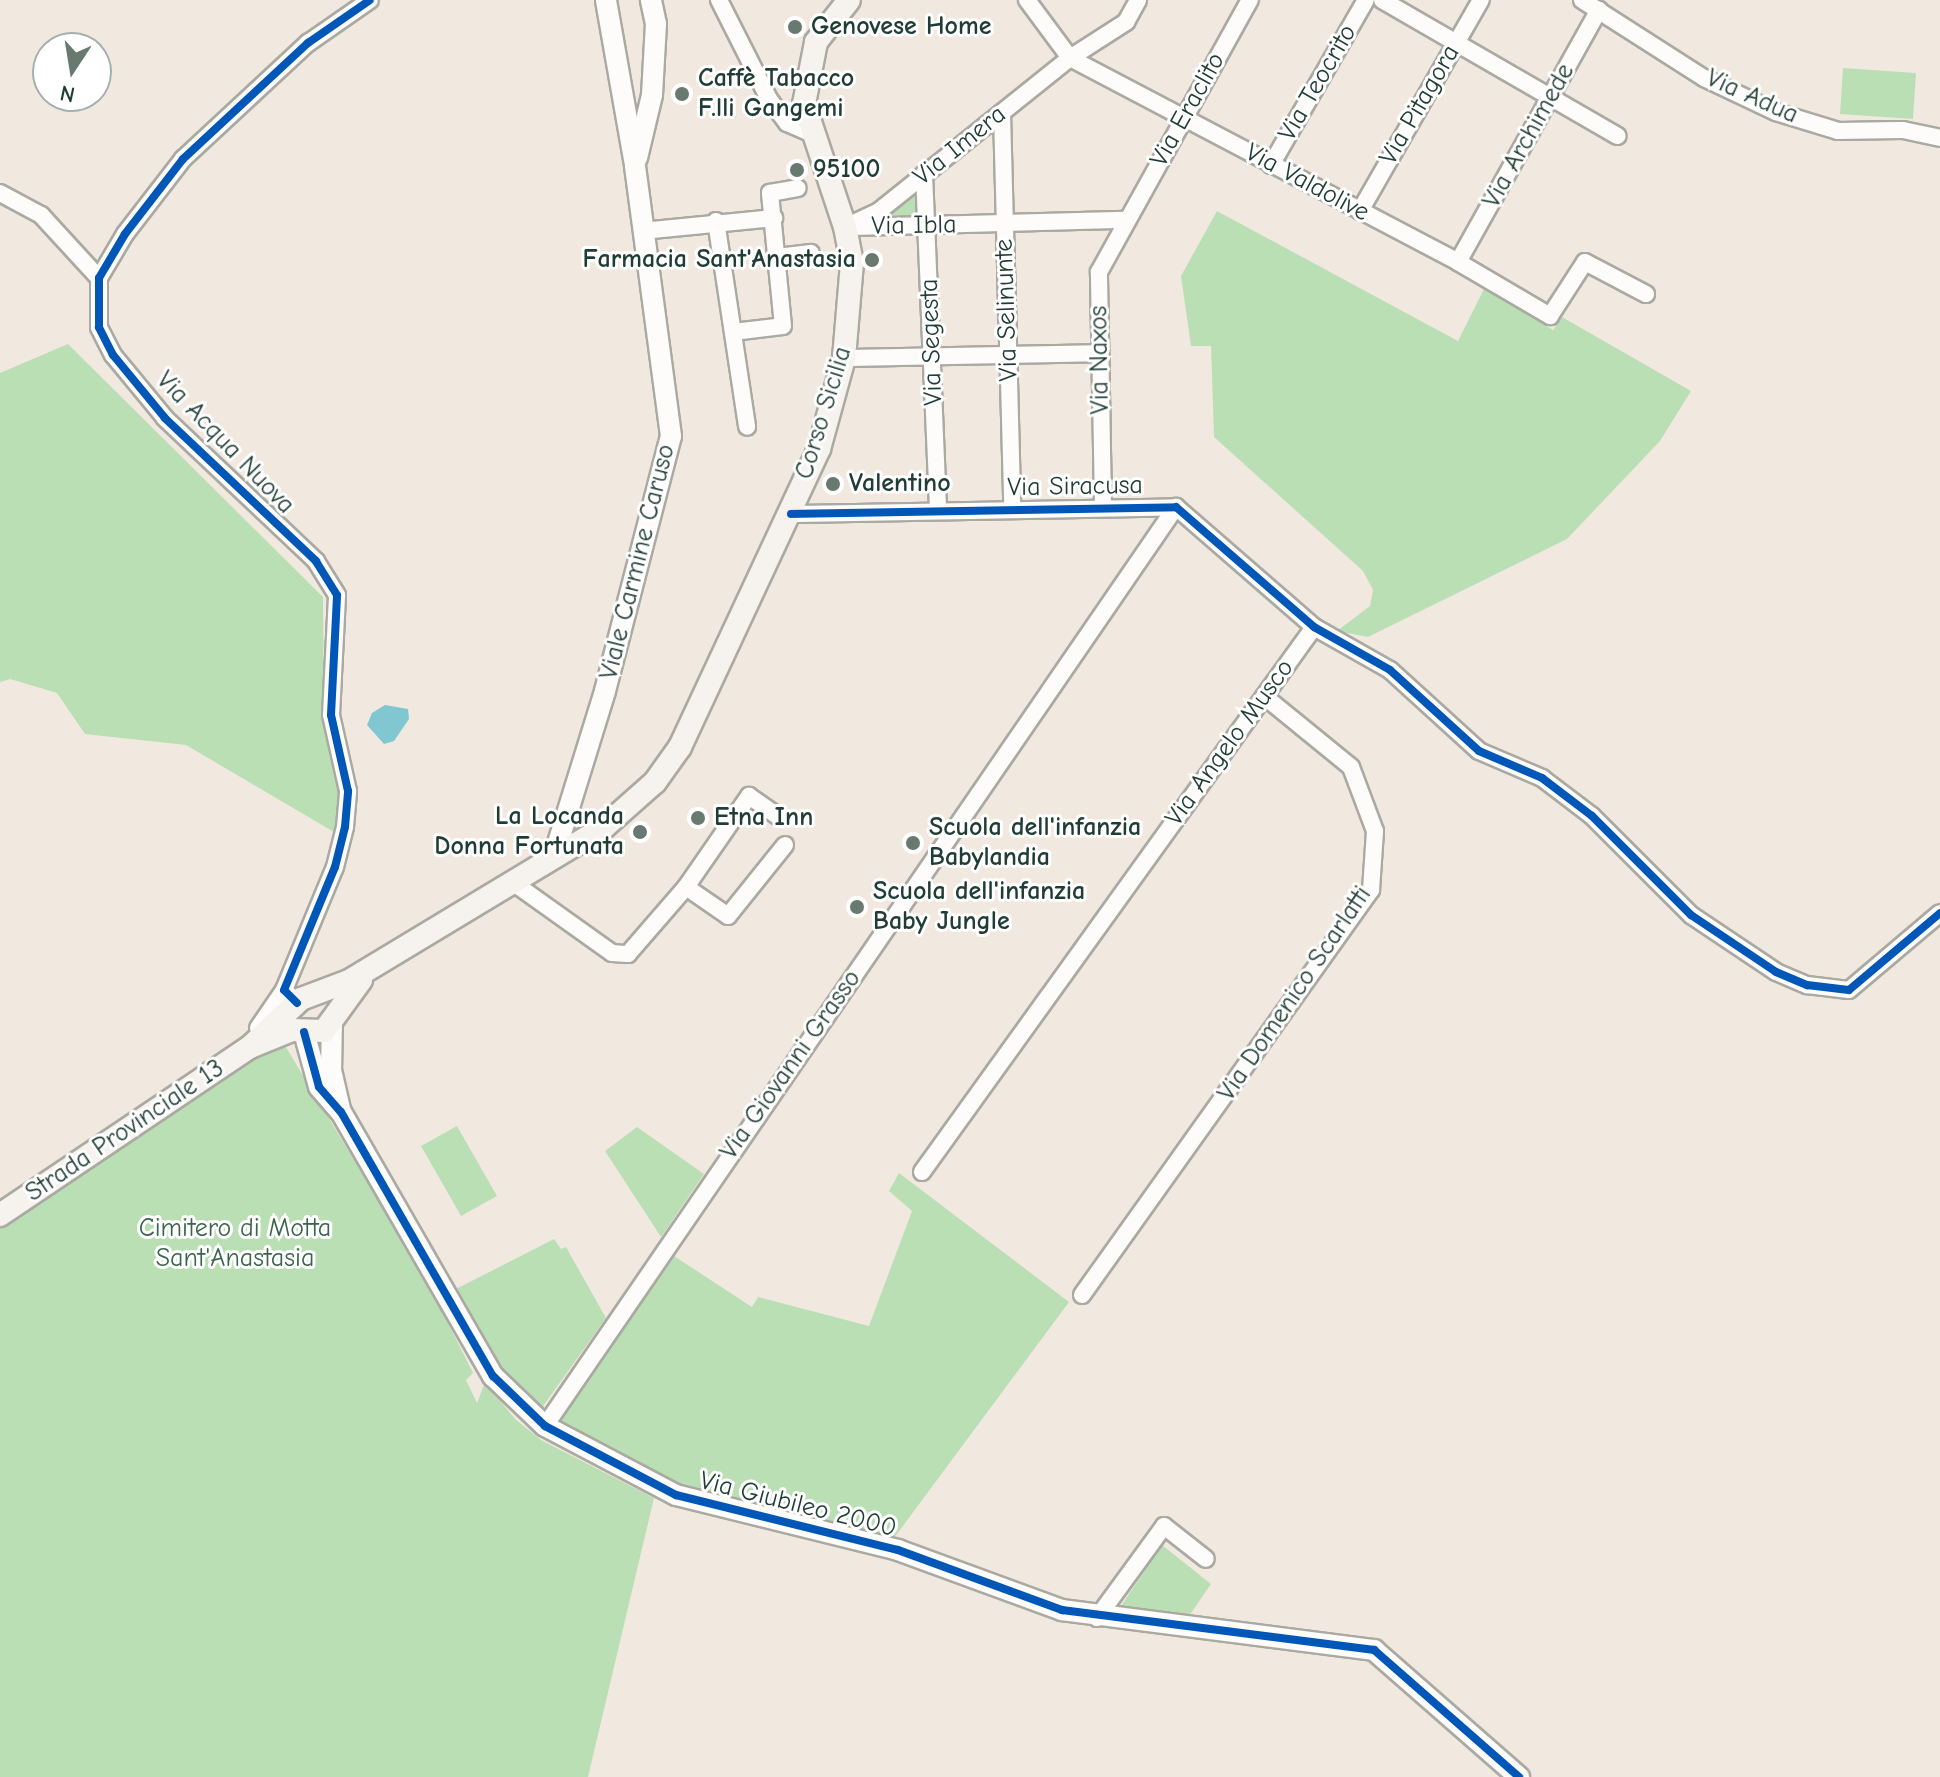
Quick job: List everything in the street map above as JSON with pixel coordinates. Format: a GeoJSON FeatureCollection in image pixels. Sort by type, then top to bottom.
{"type":"FeatureCollection","features":[{"type":"Feature","properties":{"kind":"main road","name":"Corso Sicilia"},"geometry":{"type":"LineString","coordinates":[[554,856],[631,806],[670,763],[791,514],[819,449],[844,358],[852,263],[845,227],[810,133],[804,104],[808,65],[816,42],[849,0]]}},
{"type":"Feature","properties":{"kind":"main road"},"geometry":{"type":"LineString","coordinates":[[250,1047],[291,1001],[318,995],[375,965],[554,856]]}},
{"type":"Feature","properties":{"kind":"main road"},"geometry":{"type":"LineString","coordinates":[[250,1047],[278,1034],[324,1031],[375,965]]}},
{"type":"Feature","properties":{"kind":"main road"},"geometry":{"type":"LineString","coordinates":[[318,995],[331,1006],[332,1019]]}},
{"type":"Feature","properties":{"kind":"main road"},"geometry":{"type":"LineString","coordinates":[[291,1001],[303,1031]]}},
{"type":"Feature","properties":{"kind":"main road","name":"Strada Provinciale 13"},"geometry":{"type":"LineString","coordinates":[[0,1215],[250,1047]]}},
{"type":"Feature","properties":{"kind":"street"},"geometry":{"type":"LineString","coordinates":[[0,193],[41,215],[99,278],[125,234],[183,159],[308,43],[370,0]]}},
{"type":"Feature","properties":{"kind":"street"},"geometry":{"type":"LineString","coordinates":[[606,0],[624,104],[633,107],[652,95]]}},
{"type":"Feature","properties":{"kind":"street"},"geometry":{"type":"LineString","coordinates":[[635,165],[652,95],[656,24],[651,0]]}},
{"type":"Feature","properties":{"kind":"street"},"geometry":{"type":"LineString","coordinates":[[719,0],[769,99],[787,123],[810,133]]}},
{"type":"Feature","properties":{"kind":"street","name":"Via Valdolive"},"geometry":{"type":"LineString","coordinates":[[1027,0],[1070,58],[1458,262],[1550,316],[1585,262],[1646,294]]}},
{"type":"Feature","properties":{"kind":"street","name":"Via Imera"},"geometry":{"type":"LineString","coordinates":[[845,227],[879,211],[1070,58],[1126,22],[1138,0]]}},
{"type":"Feature","properties":{"kind":"street","name":"Via Eraclito"},"geometry":{"type":"LineString","coordinates":[[1126,220],[1250,0]]}},
{"type":"Feature","properties":{"kind":"street","name":"Via Teocrito"},"geometry":{"type":"LineString","coordinates":[[1271,165],[1366,0]]}},
{"type":"Feature","properties":{"kind":"street"},"geometry":{"type":"LineString","coordinates":[[1382,0],[1618,136]]}},
{"type":"Feature","properties":{"kind":"street","name":"Via Pitagora"},"geometry":{"type":"LineString","coordinates":[[1360,211],[1481,0]]}},
{"type":"Feature","properties":{"kind":"street","name":"Via Adua"},"geometry":{"type":"LineString","coordinates":[[1582,0],[1704,78],[1776,112],[1838,131],[1903,130],[1940,138]]}},
{"type":"Feature","properties":{"kind":"street","name":"Via Archimede"},"geometry":{"type":"LineString","coordinates":[[1458,262],[1599,10]]}},
{"type":"Feature","properties":{"kind":"street","name":"Viale Carmine Caruso"},"geometry":{"type":"LineString","coordinates":[[554,856],[605,691],[671,436],[624,104]]}},
{"type":"Feature","properties":{"kind":"street","name":"Via Selinunte"},"geometry":{"type":"LineString","coordinates":[[1002,113],[1012,508]]}},
{"type":"Feature","properties":{"kind":"street","name":"Via Segesta"},"geometry":{"type":"LineString","coordinates":[[924,174],[938,509]]}},
{"type":"Feature","properties":{"kind":"street"},"geometry":{"type":"LineString","coordinates":[[733,332],[783,326],[770,193],[798,188]]}},
{"type":"Feature","properties":{"kind":"street"},"geometry":{"type":"LineString","coordinates":[[642,231],[716,221],[774,218]]}},
{"type":"Feature","properties":{"kind":"street","name":"Via Ibla"},"geometry":{"type":"LineString","coordinates":[[845,227],[1126,220]]}},
{"type":"Feature","properties":{"kind":"street","name":"Via Naxos"},"geometry":{"type":"LineString","coordinates":[[1103,506],[1099,272],[1126,220]]}},
{"type":"Feature","properties":{"kind":"street"},"geometry":{"type":"LineString","coordinates":[[716,221],[747,427]]}},
{"type":"Feature","properties":{"kind":"street"},"geometry":{"type":"LineString","coordinates":[[777,257],[811,253]]}},
{"type":"Feature","properties":{"kind":"street","name":"Via Acqua Nuova"},"geometry":{"type":"LineString","coordinates":[[99,278],[99,327],[113,355],[165,418],[316,561],[337,595],[331,715],[348,791],[345,827],[291,1001],[270,1015],[223,1065]]}},
{"type":"Feature","properties":{"kind":"street"},"geometry":{"type":"LineString","coordinates":[[844,358],[1100,353]]}},
{"type":"Feature","properties":{"kind":"street","name":"Via Siracusa"},"geometry":{"type":"LineString","coordinates":[[791,514],[1176,507],[1314,627],[1390,670],[1479,751],[1542,778],[1592,816],[1691,915],[1776,972],[1807,985],[1849,990],[1940,913]]}},
{"type":"Feature","properties":{"kind":"street","name":"Via Giovanni Grasso"},"geometry":{"type":"LineString","coordinates":[[545,1426],[1176,507]]}},
{"type":"Feature","properties":{"kind":"street","name":"Via Angelo Musco"},"geometry":{"type":"LineString","coordinates":[[922,1172],[1314,627]]}},
{"type":"Feature","properties":{"kind":"street","name":"Via Domenico Scarlatti"},"geometry":{"type":"LineString","coordinates":[[1082,1295],[1371,890],[1375,831],[1351,767],[1264,696]]}},
{"type":"Feature","properties":{"kind":"street"},"geometry":{"type":"LineString","coordinates":[[511,881],[612,953],[628,954],[686,887],[749,796],[778,816]]}},
{"type":"Feature","properties":{"kind":"street"},"geometry":{"type":"LineString","coordinates":[[686,887],[728,916],[785,845]]}},
{"type":"Feature","properties":{"kind":"street"},"geometry":{"type":"LineString","coordinates":[[332,1019],[331,1070],[341,1112]]}},
{"type":"Feature","properties":{"kind":"street"},"geometry":{"type":"LineString","coordinates":[[303,1031],[319,1087],[341,1112]]}},
{"type":"Feature","properties":{"kind":"street","name":"Via Giubileo 2000"},"geometry":{"type":"LineString","coordinates":[[341,1112],[493,1376],[545,1426],[676,1495],[898,1550],[1097,1618],[1335,1641],[1374,1650],[1519,1777]]}},
{"type":"Feature","properties":{"kind":"street"},"geometry":{"type":"LineString","coordinates":[[1097,1618],[1164,1526],[1206,1559]]}},
{"type":"Feature","properties":{"kind":"green space"},"geometry":{"type":"Polygon","coordinates":[[[1843,68],[1916,73],[1913,119],[1840,114],[1843,68]]]}},
{"type":"Feature","properties":{"kind":"green space"},"geometry":{"type":"Polygon","coordinates":[[[915,193],[918,217],[889,218],[887,215],[915,193]]]}},
{"type":"Feature","properties":{"kind":"green space"},"geometry":{"type":"Polygon","coordinates":[[[1217,211],[1458,341],[1485,287],[1553,330],[1562,317],[1691,391],[1660,441],[1567,539],[1368,637],[1337,631],[1370,606],[1373,590],[1363,571],[1214,437],[1211,346],[1191,346],[1181,276],[1217,211]]]}},
{"type":"Feature","properties":{"kind":"green space"},"geometry":{"type":"Polygon","coordinates":[[[68,344],[323,597],[324,719],[339,794],[334,832],[186,745],[85,734],[57,693],[10,679],[0,682],[0,373],[68,344]]]}},
{"type":"Feature","properties":{"kind":"green space","name":"Cimitero di Motta Sant'Anastasia"},"geometry":{"type":"Polygon","coordinates":[[[281,1039],[427,1281],[473,1373],[466,1380],[477,1403],[485,1382],[515,1419],[541,1440],[654,1498],[588,1777],[0,1777],[0,1225],[281,1039]]]}},
{"type":"Feature","properties":{"kind":"green space"},"geometry":{"type":"Polygon","coordinates":[[[457,1126],[497,1196],[461,1216],[421,1146],[457,1126]]]}},
{"type":"Feature","properties":{"kind":"green space"},"geometry":{"type":"Polygon","coordinates":[[[637,1127],[704,1174],[661,1237],[605,1151],[637,1127]]]}},
{"type":"Feature","properties":{"kind":"green space"},"geometry":{"type":"Polygon","coordinates":[[[899,1173],[1069,1302],[894,1538],[738,1499],[693,1494],[560,1426],[561,1411],[671,1254],[752,1307],[758,1297],[869,1326],[912,1211],[889,1191],[899,1173]]]}},
{"type":"Feature","properties":{"kind":"green space"},"geometry":{"type":"Polygon","coordinates":[[[554,1239],[561,1249],[566,1247],[606,1318],[541,1409],[502,1372],[454,1290],[554,1239]]]}},
{"type":"Feature","properties":{"kind":"green space"},"geometry":{"type":"Polygon","coordinates":[[[1162,1545],[1211,1584],[1189,1616],[1117,1612],[1162,1545]]]}},
{"type":"Feature","properties":{"kind":"water"},"geometry":{"type":"Polygon","coordinates":[[[385,705],[408,709],[409,719],[394,741],[384,744],[367,725],[372,713],[385,705]]]}},
{"type":"Feature","properties":{"kind":"cycle path"},"geometry":{"type":"LineString","coordinates":[[297,1003],[284,990],[335,867],[345,827],[348,791],[331,715],[337,595],[316,561],[165,418],[113,355],[99,327],[99,278],[125,234],[183,159],[308,43],[370,0]]}},
{"type":"Feature","properties":{"kind":"cycle path"},"geometry":{"type":"LineString","coordinates":[[791,514],[1176,507],[1314,627],[1390,670],[1479,751],[1542,778],[1592,816],[1691,915],[1776,972],[1807,985],[1849,990],[1940,913]]}},
{"type":"Feature","properties":{"kind":"cycle path"},"geometry":{"type":"LineString","coordinates":[[304,1032],[319,1087],[341,1112],[493,1376],[545,1426],[676,1495],[898,1550],[1062,1610],[1374,1650],[1519,1777]]}},
{"type":"Feature","properties":{"kind":"place","name":"Genovese Home"},"geometry":{"type":"Point","coordinates":[795,27]}},
{"type":"Feature","properties":{"kind":"place","name":"Caffè Tabacco F.lli Gangemi"},"geometry":{"type":"Point","coordinates":[682,94]}},
{"type":"Feature","properties":{"kind":"place","name":"95100"},"geometry":{"type":"Point","coordinates":[797,170]}},
{"type":"Feature","properties":{"kind":"place","name":"Farmacia Sant'Anastasia"},"geometry":{"type":"Point","coordinates":[872,260]}},
{"type":"Feature","properties":{"kind":"place","name":"Valentino"},"geometry":{"type":"Point","coordinates":[833,484]}},
{"type":"Feature","properties":{"kind":"place","name":"Etna Inn"},"geometry":{"type":"Point","coordinates":[698,818]}},
{"type":"Feature","properties":{"kind":"place","name":"La Locanda Donna Fortunata"},"geometry":{"type":"Point","coordinates":[640,832]}},
{"type":"Feature","properties":{"kind":"place","name":"Scuola dell'infanzia Babylandia"},"geometry":{"type":"Point","coordinates":[913,843]}},
{"type":"Feature","properties":{"kind":"place","name":"Scuola dell'infanzia Baby Jungle"},"geometry":{"type":"Point","coordinates":[857,907]}}]}
